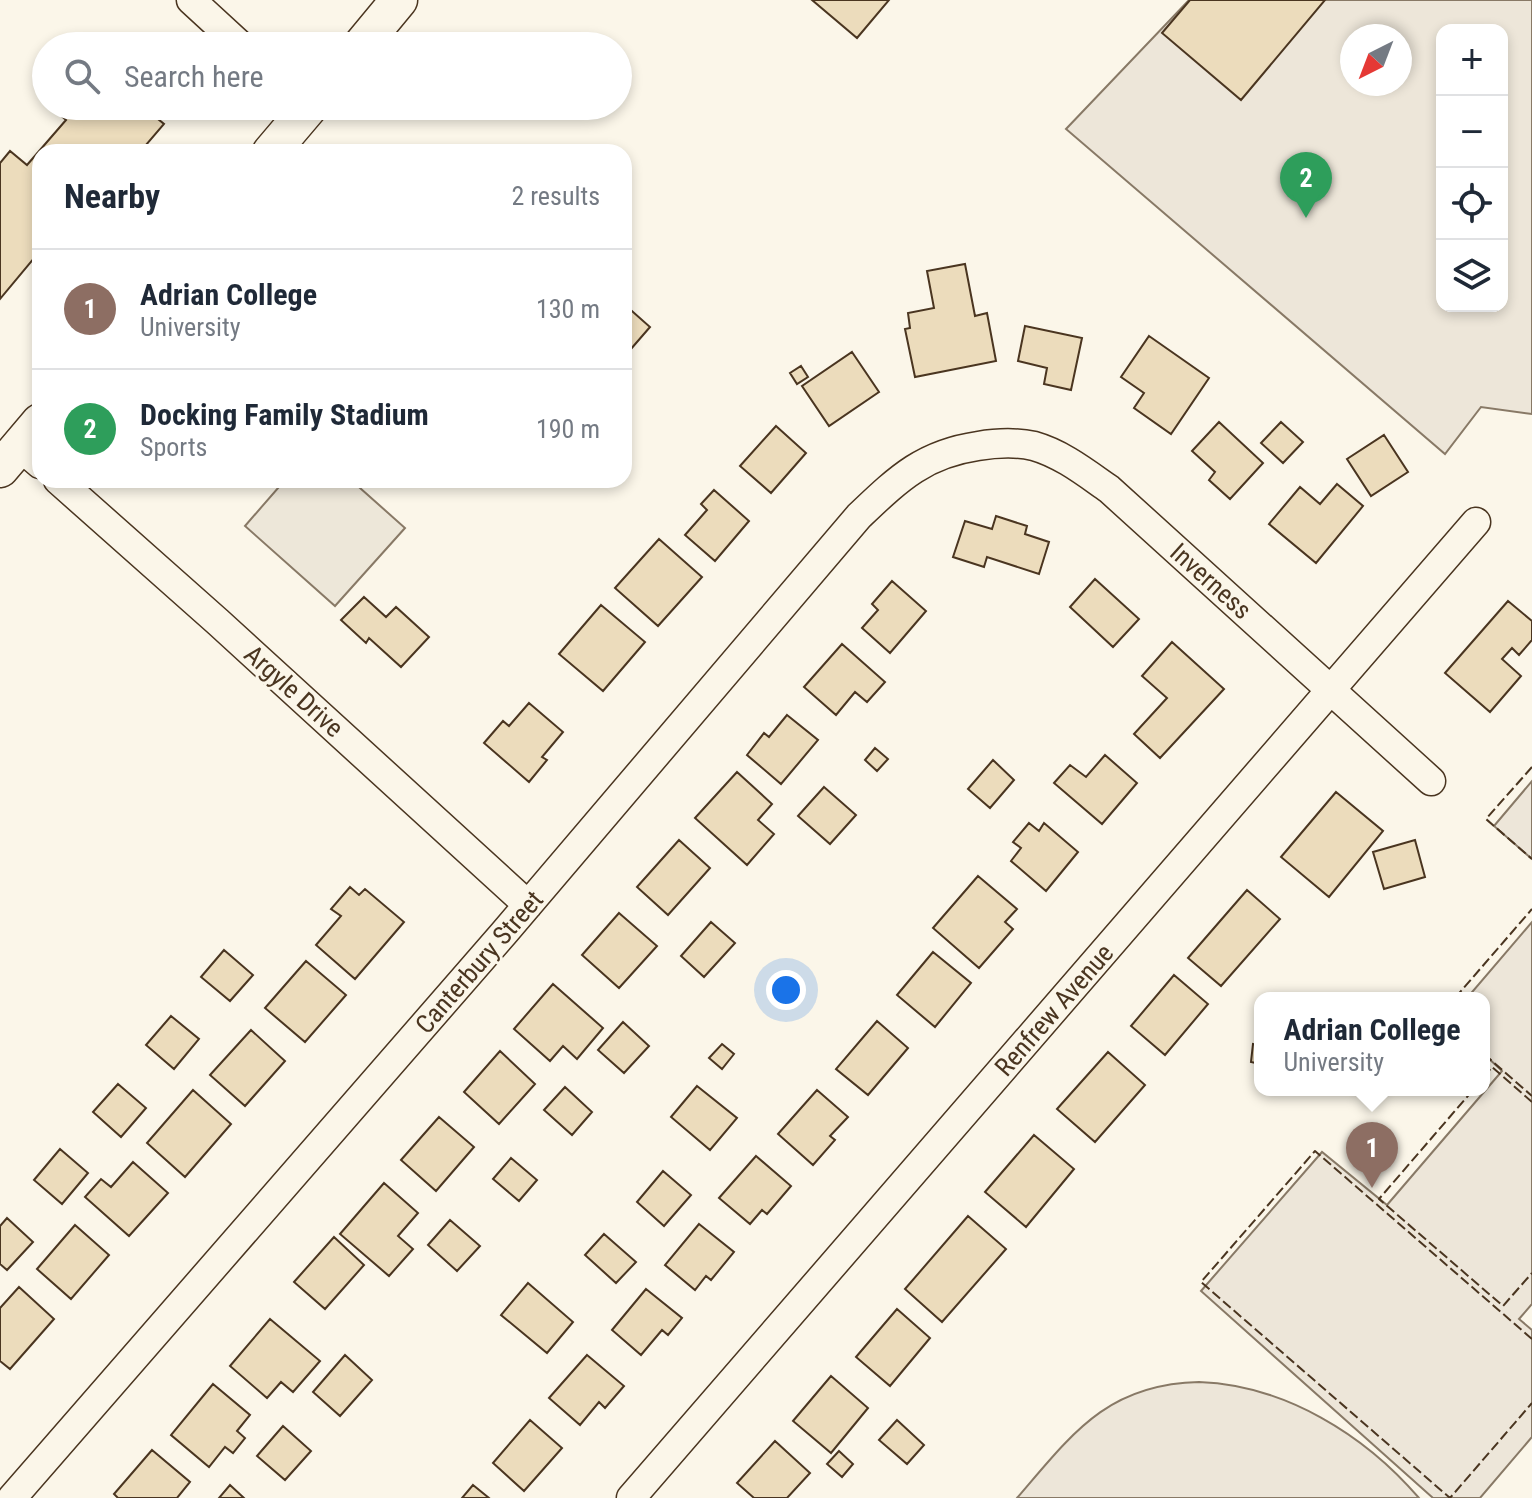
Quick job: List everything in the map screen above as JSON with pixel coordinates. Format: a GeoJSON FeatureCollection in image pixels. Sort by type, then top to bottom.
{"type":"FeatureCollection","features":[{"type":"Feature","properties":{"kind":"street"},"geometry":{"type":"LineString","coordinates":[[191,0],[226,32]]}},
{"type":"Feature","properties":{"kind":"street"},"geometry":{"type":"LineString","coordinates":[[373,32],[399,0]]}},
{"type":"Feature","properties":{"kind":"street"},"geometry":{"type":"LineString","coordinates":[[278,144],[297,120]]}},
{"type":"Feature","properties":{"kind":"street","name":"Inverness"},"geometry":{"type":"LineString","coordinates":[[962,448],[1008,443],[1033,446],[1060,457],[1109,489],[1431,781]]}},
{"type":"Feature","properties":{"kind":"street","name":"Canterbury Street"},"geometry":{"type":"LineString","coordinates":[[12,1498],[528,905],[859,516],[907,473],[934,457],[962,448]]}},
{"type":"Feature","properties":{"kind":"street","name":"Argyle Drive"},"geometry":{"type":"LineString","coordinates":[[67,488],[528,905]]}},
{"type":"Feature","properties":{"kind":"street","name":"Renfrew Avenue"},"geometry":{"type":"LineString","coordinates":[[631,1498],[1476,522]]}},
{"type":"Feature","properties":{"kind":"shaded area"},"geometry":{"type":"Polygon","coordinates":[[[1189,0],[1532,0],[1532,414],[1481,407],[1445,454],[1066,129],[1189,0]]]}},
{"type":"Feature","properties":{"kind":"shaded area"},"geometry":{"type":"Polygon","coordinates":[[[278,488],[360,488],[405,528],[335,606],[245,526],[278,488]]]}},
{"type":"Feature","properties":{"kind":"shaded area"},"geometry":{"type":"Polygon","coordinates":[[[1532,781],[1532,859],[1494,826],[1532,781]]]}},
{"type":"Feature","properties":{"kind":"shaded area"},"geometry":{"type":"Polygon","coordinates":[[[1532,922],[1532,1304],[1519,1319],[1532,1330],[1532,1437],[1480,1498],[1433,1498],[1201,1291],[1322,1152],[1387,1205],[1481,1096],[1490,1096],[1490,1085],[1502,1071],[1490,1060],[1490,992],[1472,992],[1532,922]]]}},
{"type":"Feature","properties":{"kind":"shaded area"},"geometry":{"type":"Polygon","coordinates":[[[1199,1382],[1231,1385],[1262,1393],[1292,1403],[1321,1418],[1374,1454],[1419,1498],[1017,1498],[1074,1434],[1115,1403],[1139,1392],[1167,1385],[1199,1382]]]}},
{"type":"Feature","properties":{"kind":"building"},"geometry":{"type":"Polygon","coordinates":[[[812,0],[889,0],[857,38],[812,0]]]}},
{"type":"Feature","properties":{"kind":"building"},"geometry":{"type":"Polygon","coordinates":[[[1190,0],[1325,0],[1241,100],[1162,33],[1190,0]]]}},
{"type":"Feature","properties":{"kind":"building"},"geometry":{"type":"Polygon","coordinates":[[[66,120],[159,120],[164,124],[147,144],[45,144],[66,120]]]}},
{"type":"Feature","properties":{"kind":"building"},"geometry":{"type":"Polygon","coordinates":[[[10,151],[27,165],[32,159],[32,261],[0,299],[0,163],[10,151]]]}},
{"type":"Feature","properties":{"kind":"building"},"geometry":{"type":"Polygon","coordinates":[[[965,264],[975,316],[987,313],[996,361],[915,377],[905,329],[910,328],[908,313],[934,308],[927,271],[965,264]]]}},
{"type":"Feature","properties":{"kind":"building"},"geometry":{"type":"Polygon","coordinates":[[[632,311],[650,327],[632,348],[632,311]]]}},
{"type":"Feature","properties":{"kind":"building"},"geometry":{"type":"Polygon","coordinates":[[[1025,326],[1082,338],[1071,390],[1044,384],[1047,368],[1018,361],[1025,326]]]}},
{"type":"Feature","properties":{"kind":"building"},"geometry":{"type":"Polygon","coordinates":[[[1149,336],[1209,378],[1171,434],[1134,408],[1144,393],[1121,377],[1149,336]]]}},
{"type":"Feature","properties":{"kind":"building"},"geometry":{"type":"Polygon","coordinates":[[[852,352],[879,392],[829,426],[802,386],[852,352]]]}},
{"type":"Feature","properties":{"kind":"building"},"geometry":{"type":"Polygon","coordinates":[[[801,366],[808,377],[797,384],[790,373],[801,366]]]}},
{"type":"Feature","properties":{"kind":"building"},"geometry":{"type":"Polygon","coordinates":[[[1219,422],[1263,463],[1230,499],[1209,480],[1215,472],[1192,451],[1219,422]]]}},
{"type":"Feature","properties":{"kind":"building"},"geometry":{"type":"Polygon","coordinates":[[[1281,422],[1303,442],[1283,463],[1261,443],[1281,422]]]}},
{"type":"Feature","properties":{"kind":"building"},"geometry":{"type":"Polygon","coordinates":[[[776,426],[806,453],[771,493],[740,466],[776,426]]]}},
{"type":"Feature","properties":{"kind":"building"},"geometry":{"type":"Polygon","coordinates":[[[1384,435],[1408,472],[1371,496],[1347,459],[1384,435]]]}},
{"type":"Feature","properties":{"kind":"building"},"geometry":{"type":"Polygon","coordinates":[[[1337,484],[1363,506],[1316,563],[1269,524],[1300,487],[1320,504],[1337,484]]]}},
{"type":"Feature","properties":{"kind":"building"},"geometry":{"type":"Polygon","coordinates":[[[714,490],[749,521],[715,561],[685,535],[707,510],[701,504],[714,490]]]}},
{"type":"Feature","properties":{"kind":"building"},"geometry":{"type":"Polygon","coordinates":[[[996,516],[1027,526],[1025,534],[1049,542],[1039,574],[987,557],[984,567],[953,557],[965,521],[992,529],[996,516]]]}},
{"type":"Feature","properties":{"kind":"building"},"geometry":{"type":"Polygon","coordinates":[[[659,539],[702,577],[658,626],[615,588],[659,539]]]}},
{"type":"Feature","properties":{"kind":"building"},"geometry":{"type":"Polygon","coordinates":[[[1095,579],[1139,619],[1113,647],[1070,607],[1095,579]]]}},
{"type":"Feature","properties":{"kind":"building"},"geometry":{"type":"Polygon","coordinates":[[[892,581],[926,611],[890,653],[862,628],[878,610],[872,604],[892,581]]]}},
{"type":"Feature","properties":{"kind":"building"},"geometry":{"type":"Polygon","coordinates":[[[364,597],[386,617],[396,607],[429,637],[401,667],[369,638],[366,643],[341,620],[364,597]]]}},
{"type":"Feature","properties":{"kind":"building"},"geometry":{"type":"Polygon","coordinates":[[[1508,601],[1532,621],[1532,640],[1519,655],[1512,648],[1502,659],[1521,676],[1490,712],[1445,673],[1508,601]]]}},
{"type":"Feature","properties":{"kind":"building"},"geometry":{"type":"Polygon","coordinates":[[[601,605],[645,642],[603,691],[559,654],[601,605]]]}},
{"type":"Feature","properties":{"kind":"building"},"geometry":{"type":"Polygon","coordinates":[[[1172,642],[1224,689],[1160,758],[1134,734],[1167,698],[1142,676],[1172,642]]]}},
{"type":"Feature","properties":{"kind":"building"},"geometry":{"type":"Polygon","coordinates":[[[842,644],[885,682],[867,702],[855,692],[836,715],[804,687],[842,644]]]}},
{"type":"Feature","properties":{"kind":"building"},"geometry":{"type":"Polygon","coordinates":[[[529,703],[563,732],[542,757],[547,760],[529,782],[484,743],[503,721],[509,726],[529,703]]]}},
{"type":"Feature","properties":{"kind":"building"},"geometry":{"type":"Polygon","coordinates":[[[787,715],[818,740],[781,784],[747,755],[764,733],[769,737],[787,715]]]}},
{"type":"Feature","properties":{"kind":"building"},"geometry":{"type":"Polygon","coordinates":[[[875,748],[888,759],[877,771],[865,760],[875,748]]]}},
{"type":"Feature","properties":{"kind":"building"},"geometry":{"type":"Polygon","coordinates":[[[1105,755],[1137,783],[1102,824],[1054,783],[1070,765],[1086,777],[1105,755]]]}},
{"type":"Feature","properties":{"kind":"building"},"geometry":{"type":"Polygon","coordinates":[[[993,760],[1014,780],[990,808],[968,789],[993,760]]]}},
{"type":"Feature","properties":{"kind":"building"},"geometry":{"type":"Polygon","coordinates":[[[737,772],[772,804],[758,820],[774,834],[747,865],[695,818],[737,772]]]}},
{"type":"Feature","properties":{"kind":"building"},"geometry":{"type":"Polygon","coordinates":[[[824,787],[856,815],[830,844],[798,816],[824,787]]]}},
{"type":"Feature","properties":{"kind":"building"},"geometry":{"type":"Polygon","coordinates":[[[1336,792],[1383,831],[1329,897],[1281,857],[1336,792]]]}},
{"type":"Feature","properties":{"kind":"building"},"geometry":{"type":"Polygon","coordinates":[[[1029,823],[1039,831],[1044,823],[1078,852],[1046,891],[1011,861],[1021,848],[1013,842],[1029,823]]]}},
{"type":"Feature","properties":{"kind":"building"},"geometry":{"type":"Polygon","coordinates":[[[679,840],[710,868],[668,915],[637,887],[679,840]]]}},
{"type":"Feature","properties":{"kind":"building"},"geometry":{"type":"Polygon","coordinates":[[[1415,840],[1425,877],[1384,889],[1373,852],[1415,840]]]}},
{"type":"Feature","properties":{"kind":"building"},"geometry":{"type":"Polygon","coordinates":[[[978,876],[1017,909],[1005,922],[1013,929],[979,968],[933,928],[978,876]]]}},
{"type":"Feature","properties":{"kind":"building"},"geometry":{"type":"Polygon","coordinates":[[[350,887],[359,895],[365,889],[404,922],[355,979],[316,945],[341,916],[331,909],[350,887]]]}},
{"type":"Feature","properties":{"kind":"building"},"geometry":{"type":"Polygon","coordinates":[[[1247,890],[1280,919],[1221,986],[1188,958],[1247,890]]]}},
{"type":"Feature","properties":{"kind":"building"},"geometry":{"type":"Polygon","coordinates":[[[619,913],[657,946],[619,988],[582,955],[619,913]]]}},
{"type":"Feature","properties":{"kind":"building"},"geometry":{"type":"Polygon","coordinates":[[[711,922],[735,943],[704,977],[681,956],[711,922]]]}},
{"type":"Feature","properties":{"kind":"building"},"geometry":{"type":"Polygon","coordinates":[[[224,950],[253,975],[230,1001],[201,977],[224,950]]]}},
{"type":"Feature","properties":{"kind":"building"},"geometry":{"type":"Polygon","coordinates":[[[933,952],[971,983],[935,1027],[897,995],[933,952]]]}},
{"type":"Feature","properties":{"kind":"building"},"geometry":{"type":"Polygon","coordinates":[[[306,961],[346,995],[305,1042],[265,1008],[306,961]]]}},
{"type":"Feature","properties":{"kind":"building"},"geometry":{"type":"Polygon","coordinates":[[[1174,975],[1208,1004],[1165,1055],[1131,1026],[1174,975]]]}},
{"type":"Feature","properties":{"kind":"building"},"geometry":{"type":"Polygon","coordinates":[[[553,984],[603,1028],[577,1059],[563,1046],[550,1061],[514,1029],[553,984]]]}},
{"type":"Feature","properties":{"kind":"building"},"geometry":{"type":"Polygon","coordinates":[[[171,1016],[199,1039],[174,1069],[146,1045],[171,1016]]]}},
{"type":"Feature","properties":{"kind":"building"},"geometry":{"type":"Polygon","coordinates":[[[877,1021],[908,1048],[868,1095],[836,1069],[877,1021]]]}},
{"type":"Feature","properties":{"kind":"building"},"geometry":{"type":"Polygon","coordinates":[[[623,1022],[649,1046],[624,1073],[598,1050],[623,1022]]]}},
{"type":"Feature","properties":{"kind":"building"},"geometry":{"type":"Polygon","coordinates":[[[251,1030],[285,1061],[245,1106],[210,1075],[251,1030]]]}},
{"type":"Feature","properties":{"kind":"building"},"geometry":{"type":"Polygon","coordinates":[[[722,1044],[734,1054],[722,1069],[709,1058],[722,1044]]]}},
{"type":"Feature","properties":{"kind":"building"},"geometry":{"type":"Polygon","coordinates":[[[500,1051],[535,1084],[499,1124],[464,1092],[500,1051]]]}},
{"type":"Feature","properties":{"kind":"building"},"geometry":{"type":"Polygon","coordinates":[[[1108,1052],[1145,1085],[1095,1142],[1057,1109],[1108,1052]]]}},
{"type":"Feature","properties":{"kind":"building"},"geometry":{"type":"Polygon","coordinates":[[[118,1084],[146,1108],[121,1137],[93,1112],[118,1084]]]}},
{"type":"Feature","properties":{"kind":"building"},"geometry":{"type":"Polygon","coordinates":[[[697,1086],[737,1118],[710,1150],[671,1117],[697,1086]]]}},
{"type":"Feature","properties":{"kind":"building"},"geometry":{"type":"Polygon","coordinates":[[[565,1087],[592,1112],[572,1135],[544,1110],[565,1087]]]}},
{"type":"Feature","properties":{"kind":"building"},"geometry":{"type":"Polygon","coordinates":[[[193,1090],[231,1124],[185,1177],[147,1143],[193,1090]]]}},
{"type":"Feature","properties":{"kind":"building"},"geometry":{"type":"Polygon","coordinates":[[[817,1090],[848,1117],[830,1136],[835,1140],[813,1165],[778,1134],[817,1090]]]}},
{"type":"Feature","properties":{"kind":"building"},"geometry":{"type":"Polygon","coordinates":[[[439,1117],[474,1147],[436,1191],[401,1160],[439,1117]]]}},
{"type":"Feature","properties":{"kind":"building"},"geometry":{"type":"Polygon","coordinates":[[[1034,1135],[1074,1169],[1026,1227],[985,1192],[1034,1135]]]}},
{"type":"Feature","properties":{"kind":"building"},"geometry":{"type":"Polygon","coordinates":[[[60,1149],[88,1173],[62,1204],[34,1180],[60,1149]]]}},
{"type":"Feature","properties":{"kind":"building"},"geometry":{"type":"Polygon","coordinates":[[[756,1156],[791,1186],[767,1214],[762,1210],[750,1224],[719,1198],[756,1156]]]}},
{"type":"Feature","properties":{"kind":"building"},"geometry":{"type":"Polygon","coordinates":[[[511,1158],[537,1180],[519,1201],[493,1179],[511,1158]]]}},
{"type":"Feature","properties":{"kind":"building"},"geometry":{"type":"Polygon","coordinates":[[[133,1162],[168,1193],[129,1236],[85,1197],[101,1179],[111,1187],[133,1162]]]}},
{"type":"Feature","properties":{"kind":"building"},"geometry":{"type":"Polygon","coordinates":[[[663,1171],[691,1195],[664,1226],[637,1202],[663,1171]]]}},
{"type":"Feature","properties":{"kind":"building"},"geometry":{"type":"Polygon","coordinates":[[[384,1183],[418,1213],[398,1236],[413,1249],[389,1276],[340,1234],[384,1183]]]}},
{"type":"Feature","properties":{"kind":"building"},"geometry":{"type":"Polygon","coordinates":[[[968,1216],[1006,1249],[942,1322],[905,1289],[968,1216]]]}},
{"type":"Feature","properties":{"kind":"building"},"geometry":{"type":"Polygon","coordinates":[[[7,1218],[33,1242],[7,1270],[0,1264],[0,1226],[7,1218]]]}},
{"type":"Feature","properties":{"kind":"building"},"geometry":{"type":"Polygon","coordinates":[[[450,1220],[480,1246],[457,1271],[428,1245],[450,1220]]]}},
{"type":"Feature","properties":{"kind":"building"},"geometry":{"type":"Polygon","coordinates":[[[699,1224],[734,1252],[711,1280],[706,1276],[695,1290],[665,1265],[699,1224]]]}},
{"type":"Feature","properties":{"kind":"building"},"geometry":{"type":"Polygon","coordinates":[[[75,1225],[109,1255],[71,1299],[37,1269],[75,1225]]]}},
{"type":"Feature","properties":{"kind":"building"},"geometry":{"type":"Polygon","coordinates":[[[604,1234],[636,1262],[616,1283],[585,1255],[604,1234]]]}},
{"type":"Feature","properties":{"kind":"building"},"geometry":{"type":"Polygon","coordinates":[[[334,1237],[364,1265],[325,1309],[294,1282],[334,1237]]]}},
{"type":"Feature","properties":{"kind":"building"},"geometry":{"type":"Polygon","coordinates":[[[528,1283],[573,1322],[547,1353],[501,1315],[528,1283]]]}},
{"type":"Feature","properties":{"kind":"building"},"geometry":{"type":"Polygon","coordinates":[[[19,1287],[54,1319],[10,1369],[0,1361],[0,1308],[19,1287]]]}},
{"type":"Feature","properties":{"kind":"building"},"geometry":{"type":"Polygon","coordinates":[[[646,1289],[682,1318],[668,1335],[662,1330],[641,1355],[612,1330],[646,1289]]]}},
{"type":"Feature","properties":{"kind":"building"},"geometry":{"type":"Polygon","coordinates":[[[897,1309],[930,1338],[890,1386],[856,1357],[897,1309]]]}},
{"type":"Feature","properties":{"kind":"building"},"geometry":{"type":"Polygon","coordinates":[[[270,1319],[320,1361],[293,1392],[281,1382],[267,1398],[230,1366],[270,1319]]]}},
{"type":"Feature","properties":{"kind":"building"},"geometry":{"type":"Polygon","coordinates":[[[345,1355],[372,1380],[340,1416],[313,1392],[345,1355]]]}},
{"type":"Feature","properties":{"kind":"building"},"geometry":{"type":"Polygon","coordinates":[[[587,1355],[624,1386],[605,1408],[599,1402],[580,1425],[549,1398],[587,1355]]]}},
{"type":"Feature","properties":{"kind":"building"},"geometry":{"type":"Polygon","coordinates":[[[831,1376],[868,1408],[831,1453],[793,1421],[831,1376]]]}},
{"type":"Feature","properties":{"kind":"building"},"geometry":{"type":"Polygon","coordinates":[[[213,1384],[250,1415],[237,1431],[245,1438],[233,1453],[225,1447],[209,1467],[171,1435],[213,1384]]]}},
{"type":"Feature","properties":{"kind":"building"},"geometry":{"type":"Polygon","coordinates":[[[530,1420],[562,1448],[524,1491],[493,1463],[530,1420]]]}},
{"type":"Feature","properties":{"kind":"building"},"geometry":{"type":"Polygon","coordinates":[[[897,1420],[924,1445],[907,1464],[879,1440],[897,1420]]]}},
{"type":"Feature","properties":{"kind":"building"},"geometry":{"type":"Polygon","coordinates":[[[283,1426],[311,1451],[285,1480],[257,1456],[283,1426]]]}},
{"type":"Feature","properties":{"kind":"building"},"geometry":{"type":"Polygon","coordinates":[[[775,1441],[810,1473],[787,1498],[754,1498],[737,1483],[775,1441]]]}},
{"type":"Feature","properties":{"kind":"building"},"geometry":{"type":"Polygon","coordinates":[[[152,1450],[190,1482],[177,1498],[118,1498],[114,1494],[152,1450]]]}},
{"type":"Feature","properties":{"kind":"building"},"geometry":{"type":"Polygon","coordinates":[[[839,1451],[853,1464],[842,1477],[827,1464],[839,1451]]]}},
{"type":"Feature","properties":{"kind":"building"},"geometry":{"type":"Polygon","coordinates":[[[230,1485],[244,1498],[219,1498],[230,1485]]]}},
{"type":"Feature","properties":{"kind":"building"},"geometry":{"type":"Polygon","coordinates":[[[473,1485],[489,1498],[462,1498],[473,1485]]]}},
{"type":"Feature","properties":{"kind":"fence"},"geometry":{"type":"LineString","coordinates":[[1532,767],[1486,819],[1532,859]]}},
{"type":"Feature","properties":{"kind":"fence"},"geometry":{"type":"LineString","coordinates":[[1460,992],[1532,909]]}},
{"type":"Feature","properties":{"kind":"fence"},"geometry":{"type":"LineString","coordinates":[[1490,1059],[1532,1096]]}},
{"type":"Feature","properties":{"kind":"fence"},"geometry":{"type":"LineString","coordinates":[[1490,1070],[1492,1067],[1532,1102]]}},
{"type":"Feature","properties":{"kind":"fence"},"geometry":{"type":"LineString","coordinates":[[1468,1096],[1379,1199],[1503,1306],[1532,1273]]}},
{"type":"Feature","properties":{"kind":"fence"},"geometry":{"type":"LineString","coordinates":[[1532,1339],[1315,1151],[1201,1282],[1450,1498],[1532,1403]]}},
{"type":"Feature","properties":{"kind":"place","name":"Docking Family Stadium"},"geometry":{"type":"Point","coordinates":[1306,218]}},
{"type":"Feature","properties":{"kind":"place","name":"Adrian College"},"geometry":{"type":"Point","coordinates":[1372,1188]}}]}
